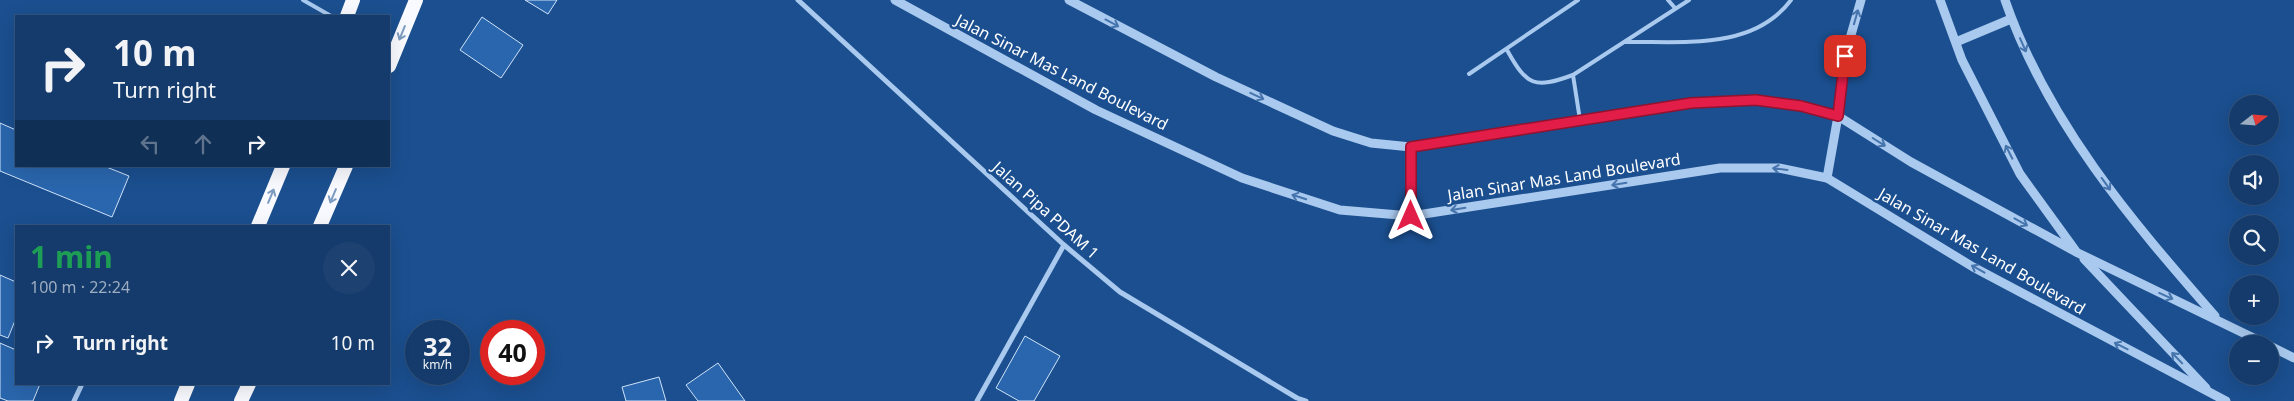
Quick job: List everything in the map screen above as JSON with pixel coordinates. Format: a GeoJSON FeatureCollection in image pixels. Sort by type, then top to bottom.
{"type":"FeatureCollection","features":[{"type":"Feature","properties":{"kind":"highway"},"geometry":{"type":"LineString","coordinates":[[346,15],[353,0]]}},
{"type":"Feature","properties":{"kind":"highway"},"geometry":{"type":"LineString","coordinates":[[390,64],[416,0]]}},
{"type":"Feature","properties":{"kind":"highway"},"geometry":{"type":"LineString","coordinates":[[258,225],[283,167]]}},
{"type":"Feature","properties":{"kind":"highway"},"geometry":{"type":"LineString","coordinates":[[320,225],[346,167]]}},
{"type":"Feature","properties":{"kind":"highway"},"geometry":{"type":"LineString","coordinates":[[180,401],[188,385]]}},
{"type":"Feature","properties":{"kind":"highway"},"geometry":{"type":"LineString","coordinates":[[241,401],[249,385]]}},
{"type":"Feature","properties":{"kind":"street","name":"Jalan Pipa PDAM 1"},"geometry":{"type":"LineString","coordinates":[[798,0],[1064,245],[1120,292],[1297,398],[1306,401]]}},
{"type":"Feature","properties":{"kind":"street","name":"Jalan Sinar Mas Land Boulevard"},"geometry":{"type":"LineString","coordinates":[[895,0],[1096,110],[1242,178],[1340,210],[1411,216],[1720,168],[1779,168],[1827,178],[1973,267],[2226,401]]}},
{"type":"Feature","properties":{"kind":"street"},"geometry":{"type":"LineString","coordinates":[[1069,0],[1216,77],[1333,131],[1371,143],[1411,147],[1691,103],[1756,100],[1801,106],[1838,116],[1911,162],[2121,276],[2216,318],[2249,335]]}},
{"type":"Feature","properties":{"kind":"street"},"geometry":{"type":"LineString","coordinates":[[1827,178],[1838,116],[1845,56],[1861,0]]}},
{"type":"Feature","properties":{"kind":"street"},"geometry":{"type":"LineString","coordinates":[[1940,0],[1962,60],[2020,174],[2078,253],[2211,393]]}},
{"type":"Feature","properties":{"kind":"street"},"geometry":{"type":"LineString","coordinates":[[2005,0],[2037,76],[2069,133],[2140,230],[2216,318]]}},
{"type":"Feature","properties":{"kind":"street"},"geometry":{"type":"LineString","coordinates":[[1956,42],[2012,19]]}},
{"type":"Feature","properties":{"kind":"street"},"geometry":{"type":"LineString","coordinates":[[1411,147],[1411,216]]}},
{"type":"Feature","properties":{"kind":"street"},"geometry":{"type":"LineString","coordinates":[[977,401],[1064,245]]}},
{"type":"Feature","properties":{"kind":"street"},"geometry":{"type":"LineString","coordinates":[[2279,350],[2294,358]]}},
{"type":"Feature","properties":{"kind":"street"},"geometry":{"type":"LineString","coordinates":[[74,401],[82,385]]}},
{"type":"Feature","properties":{"kind":"lane"},"geometry":{"type":"LineString","coordinates":[[303,0],[329,15]]}},
{"type":"Feature","properties":{"kind":"lane"},"geometry":{"type":"LineString","coordinates":[[1469,74],[1578,0]]}},
{"type":"Feature","properties":{"kind":"lane"},"geometry":{"type":"LineString","coordinates":[[1668,0],[1675,8]]}},
{"type":"Feature","properties":{"kind":"lane"},"geometry":{"type":"LineString","coordinates":[[1507,50],[1518,70],[1529,80],[1542,83],[1553,82],[1573,75],[1689,0]]}},
{"type":"Feature","properties":{"kind":"lane"},"geometry":{"type":"LineString","coordinates":[[1625,42],[1725,39],[1766,24],[1784,10],[1791,0]]}},
{"type":"Feature","properties":{"kind":"lane"},"geometry":{"type":"LineString","coordinates":[[1573,75],[1580,120]]}},
{"type":"Feature","properties":{"kind":"building"},"geometry":{"type":"Polygon","coordinates":[[[525,0],[557,0],[548,14],[525,0]]]}},
{"type":"Feature","properties":{"kind":"building"},"geometry":{"type":"Polygon","coordinates":[[[482,17],[523,45],[501,78],[460,50],[482,17]]]}},
{"type":"Feature","properties":{"kind":"building"},"geometry":{"type":"Polygon","coordinates":[[[0,123],[15,130],[15,167],[106,167],[129,176],[112,217],[0,171],[0,123]]]}},
{"type":"Feature","properties":{"kind":"building"},"geometry":{"type":"Polygon","coordinates":[[[0,275],[15,282],[15,320],[8,338],[0,335],[0,275]]]}},
{"type":"Feature","properties":{"kind":"building"},"geometry":{"type":"Polygon","coordinates":[[[1025,336],[1060,356],[1034,401],[1019,401],[996,388],[1025,336]]]}},
{"type":"Feature","properties":{"kind":"building"},"geometry":{"type":"Polygon","coordinates":[[[0,343],[15,350],[15,385],[40,385],[33,401],[8,401],[0,398],[0,343]]]}},
{"type":"Feature","properties":{"kind":"building"},"geometry":{"type":"Polygon","coordinates":[[[718,363],[745,401],[698,401],[686,385],[718,363]]]}},
{"type":"Feature","properties":{"kind":"building"},"geometry":{"type":"Polygon","coordinates":[[[659,377],[666,401],[626,401],[622,387],[659,377]]]}},
{"type":"Feature","properties":{"kind":"route"},"geometry":{"type":"LineString","coordinates":[[1411,216],[1411,147],[1691,103],[1756,100],[1801,106],[1838,116],[1845,56]]}}]}
